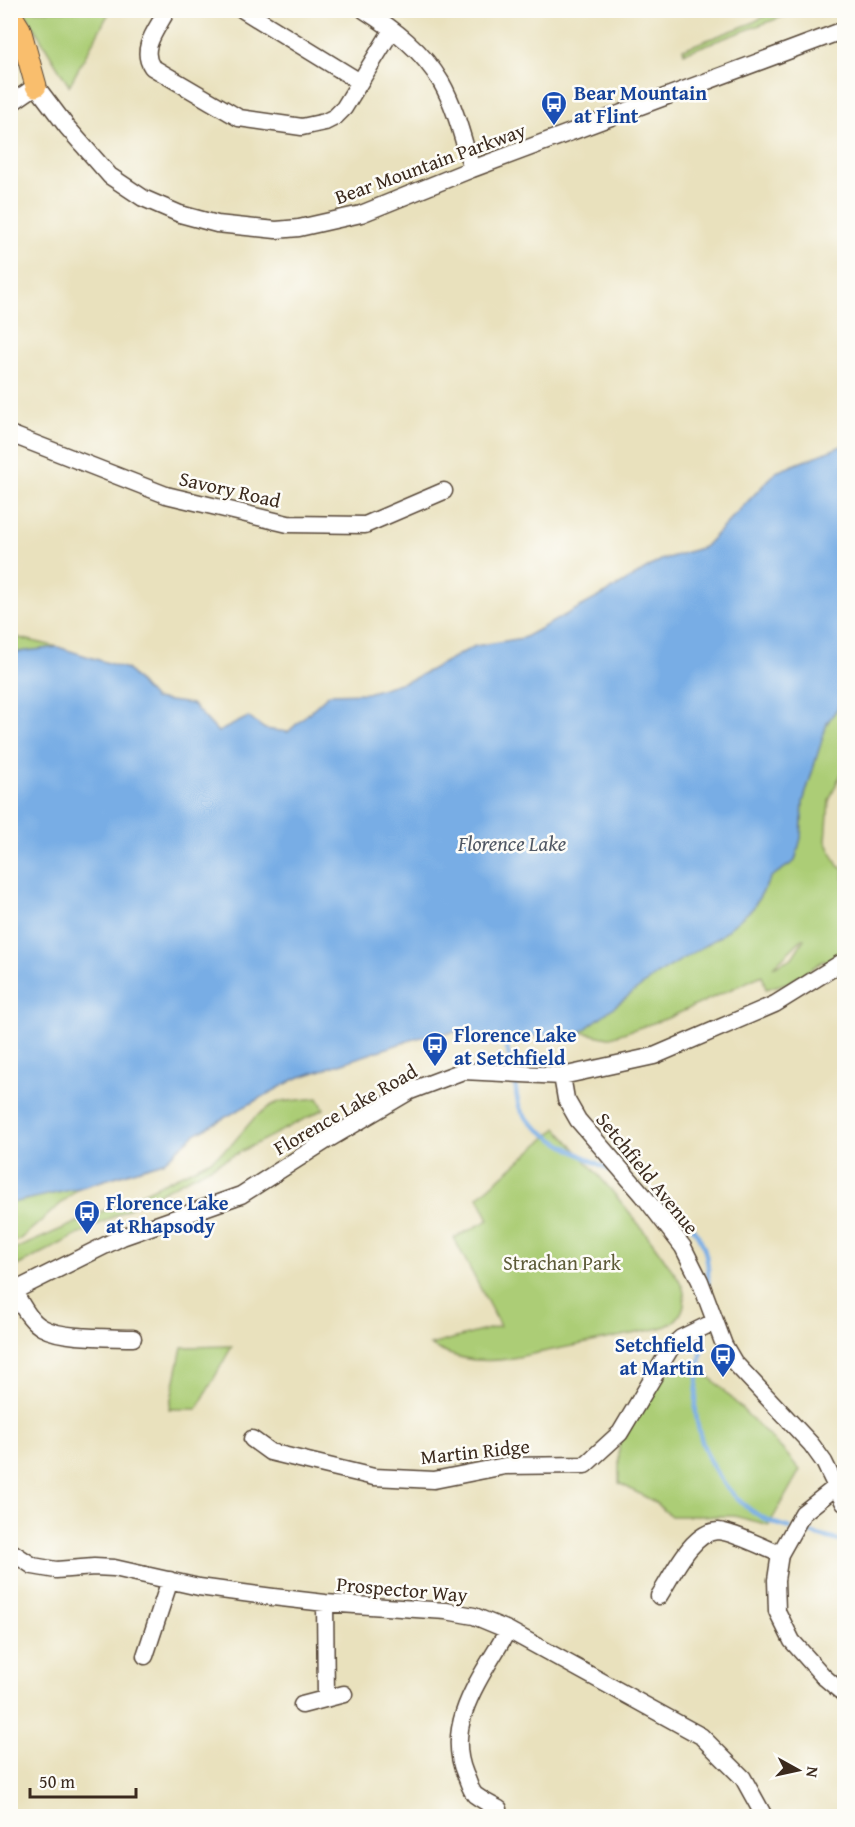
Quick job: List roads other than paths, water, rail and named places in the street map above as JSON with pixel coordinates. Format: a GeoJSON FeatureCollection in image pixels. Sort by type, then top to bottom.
{"type":"FeatureCollection","features":[{"type":"Feature","properties":{"kind":"main road"},"geometry":{"type":"LineString","coordinates":[[10,13],[20,29],[36,86]]}},
{"type":"Feature","properties":{"kind":"main road"},"geometry":{"type":"LineString","coordinates":[[10,52],[36,86]]}},
{"type":"Feature","properties":{"kind":"street"},"geometry":{"type":"LineString","coordinates":[[167,10],[146,52],[147,60],[152,67],[239,118],[302,127],[325,122],[335,117],[344,108],[392,30]]}},
{"type":"Feature","properties":{"kind":"street"},"geometry":{"type":"LineString","coordinates":[[243,10],[360,82]]}},
{"type":"Feature","properties":{"kind":"street"},"geometry":{"type":"LineString","coordinates":[[364,10],[412,44],[441,82],[453,109],[472,169]]}},
{"type":"Feature","properties":{"kind":"street","name":"Bear Mountain Parkway"},"geometry":{"type":"LineString","coordinates":[[803,44],[819,30],[844,17]]}},
{"type":"Feature","properties":{"kind":"street","name":"Bear Mountain Parkway"},"geometry":{"type":"LineString","coordinates":[[36,86],[67,127],[110,176],[143,198],[180,214],[217,224],[276,230],[327,223],[361,214],[472,169],[844,30]]}},
{"type":"Feature","properties":{"kind":"street"},"geometry":{"type":"LineString","coordinates":[[10,104],[36,86]]}},
{"type":"Feature","properties":{"kind":"street","name":"Savory Road"},"geometry":{"type":"LineString","coordinates":[[10,434],[166,495],[288,524],[365,525],[444,490]]}},
{"type":"Feature","properties":{"kind":"street","name":"Florence Lake Road"},"geometry":{"type":"LineString","coordinates":[[12,1292],[122,1237],[241,1195],[410,1091],[463,1071],[562,1076],[654,1056],[775,1004],[844,962]]}},
{"type":"Feature","properties":{"kind":"street","name":"Setchfield Avenue"},"geometry":{"type":"LineString","coordinates":[[562,1076],[566,1099],[578,1120],[643,1194],[683,1247],[700,1281],[714,1322],[734,1362],[811,1444],[837,1486],[844,1503]]}},
{"type":"Feature","properties":{"kind":"street"},"geometry":{"type":"LineString","coordinates":[[12,1292],[28,1315],[43,1328],[74,1336],[133,1338]]}},
{"type":"Feature","properties":{"kind":"street","name":"Martin Ridge"},"geometry":{"type":"LineString","coordinates":[[252,1439],[270,1452],[374,1477],[434,1480],[505,1466],[585,1465],[620,1433],[672,1346],[681,1338],[714,1322]]}},
{"type":"Feature","properties":{"kind":"street"},"geometry":{"type":"LineString","coordinates":[[837,1486],[803,1513],[780,1554],[776,1580],[777,1611],[792,1641],[824,1677],[844,1694]]}},
{"type":"Feature","properties":{"kind":"street"},"geometry":{"type":"LineString","coordinates":[[659,1596],[695,1541],[704,1534],[718,1532],[730,1534],[780,1554]]}},
{"type":"Feature","properties":{"kind":"street","name":"Prospector Way"},"geometry":{"type":"LineString","coordinates":[[10,1551],[33,1566],[57,1570],[114,1568],[199,1587],[326,1603],[446,1611],[474,1616],[508,1630],[700,1736],[742,1778],[764,1816]]}},
{"type":"Feature","properties":{"kind":"street"},"geometry":{"type":"LineString","coordinates":[[145,1656],[170,1580]]}},
{"type":"Feature","properties":{"kind":"street"},"geometry":{"type":"LineString","coordinates":[[326,1603],[326,1699]]}},
{"type":"Feature","properties":{"kind":"street"},"geometry":{"type":"LineString","coordinates":[[499,1809],[474,1793],[464,1771],[458,1748],[459,1726],[467,1703],[508,1630]]}},
{"type":"Feature","properties":{"kind":"street"},"geometry":{"type":"LineString","coordinates":[[302,1705],[344,1694]]}},
{"type":"Feature","properties":{"kind":"water","name":"Florence Lake"},"geometry":{"type":"Polygon","coordinates":[[[844,445],[844,699],[827,723],[803,802],[801,838],[795,861],[771,877],[753,908],[719,937],[656,975],[581,1032],[496,1040],[462,1031],[417,1038],[295,1079],[195,1134],[163,1162],[79,1188],[11,1203],[11,653],[58,647],[127,669],[154,699],[192,704],[218,732],[248,717],[265,729],[288,732],[329,694],[367,693],[413,679],[475,646],[523,638],[661,560],[704,547],[776,472],[844,445]]]}},
{"type":"Feature","properties":{"kind":"waterway"},"geometry":{"type":"LineString","coordinates":[[508,1039],[507,1048],[512,1069]]}},
{"type":"Feature","properties":{"kind":"waterway"},"geometry":{"type":"LineString","coordinates":[[514,1077],[519,1106],[534,1125],[561,1144],[615,1173]]}},
{"type":"Feature","properties":{"kind":"waterway"},"geometry":{"type":"LineString","coordinates":[[652,1197],[677,1214],[695,1231],[706,1253],[708,1284]]}},
{"type":"Feature","properties":{"kind":"waterway"},"geometry":{"type":"LineString","coordinates":[[704,1331],[697,1383],[696,1414],[706,1452],[726,1486],[739,1500],[771,1522],[790,1528]]}},
{"type":"Feature","properties":{"kind":"waterway"},"geometry":{"type":"LineString","coordinates":[[798,1530],[844,1542]]}},
{"type":"Feature","properties":{"kind":"place","name":"Bear Mountain at Flint"},"geometry":{"type":"Point","coordinates":[554,127]}},
{"type":"Feature","properties":{"kind":"place","name":"Florence Lake at Setchfield"},"geometry":{"type":"Point","coordinates":[435,1068]}},
{"type":"Feature","properties":{"kind":"place","name":"Florence Lake at Rhapsody"},"geometry":{"type":"Point","coordinates":[87,1236]}},
{"type":"Feature","properties":{"kind":"place","name":"Setchfield at Martin"},"geometry":{"type":"Point","coordinates":[723,1379]}},
{"type":"Feature","properties":{"kind":"park label","name":"Strachan Park"},"geometry":{"type":"Point","coordinates":[562,1262]}}]}
